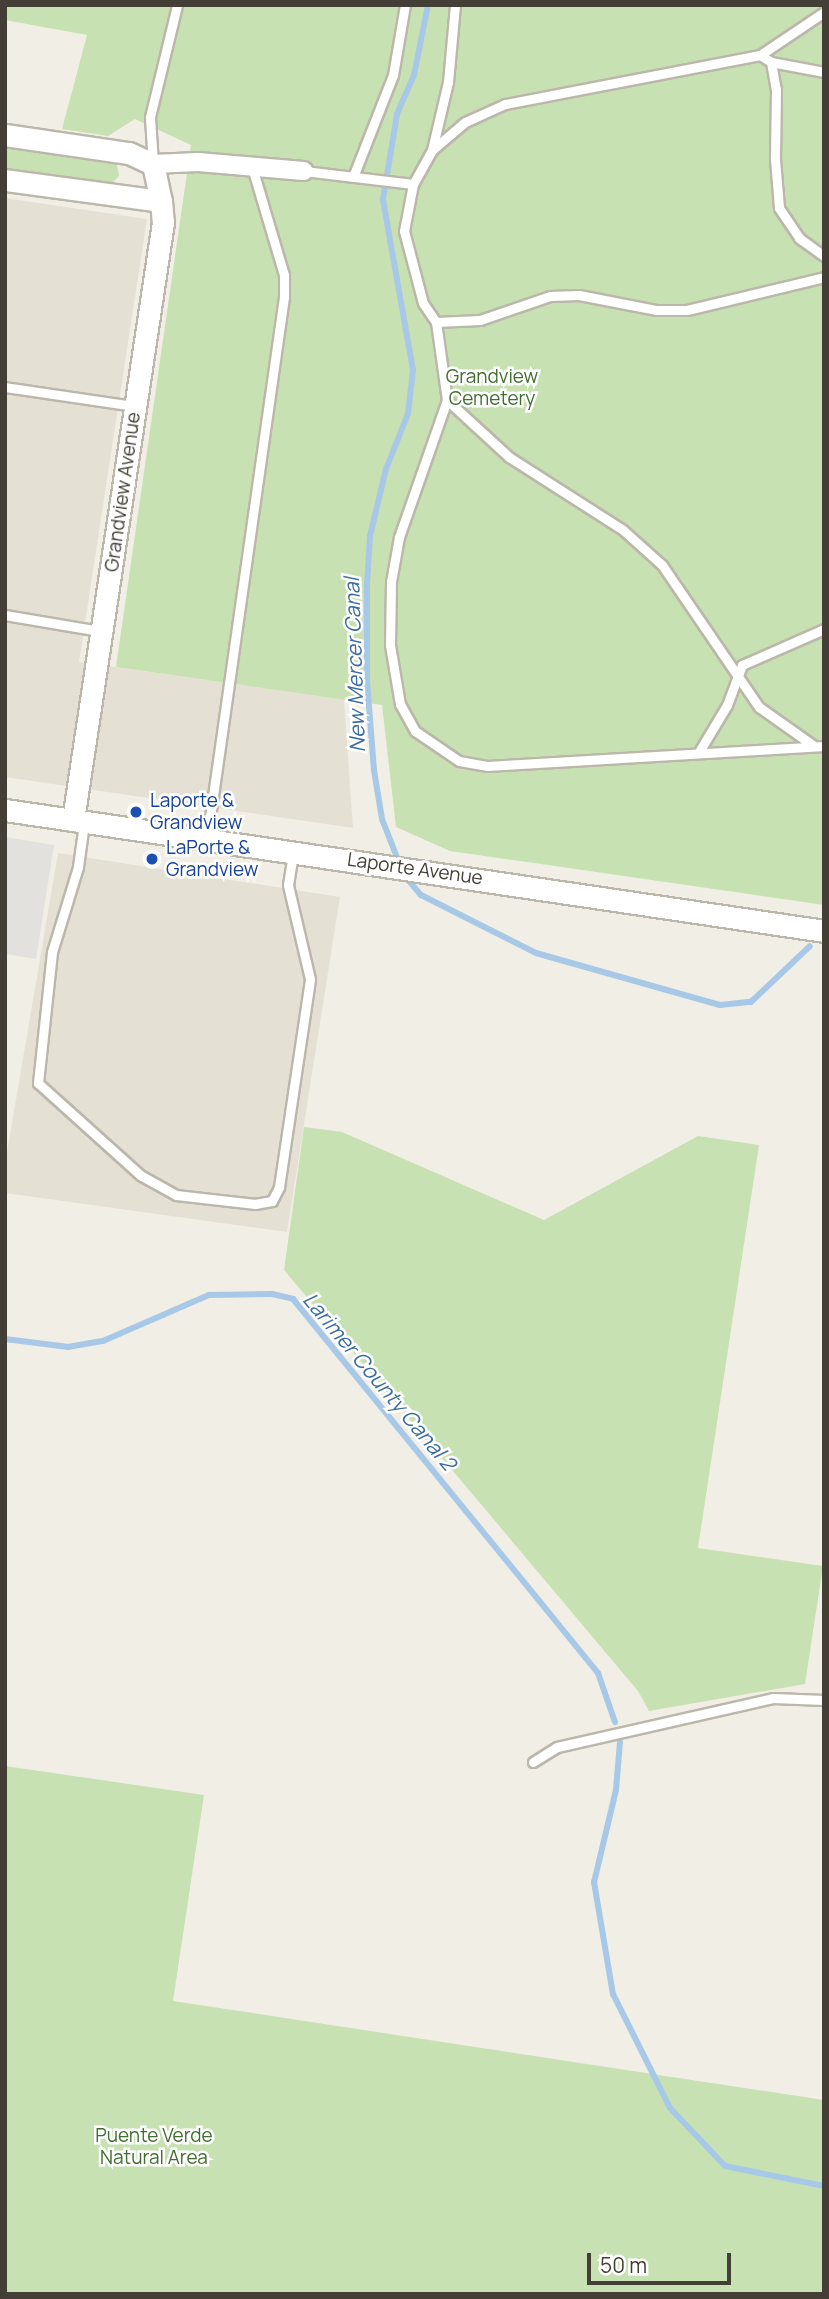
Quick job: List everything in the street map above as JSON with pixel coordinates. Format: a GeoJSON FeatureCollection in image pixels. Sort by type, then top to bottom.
{"type":"FeatureCollection","features":[{"type":"Feature","properties":{"kind":"street"},"geometry":{"type":"LineString","coordinates":[[5,135],[129,153],[153,164],[252,165],[304,171]]}},
{"type":"Feature","properties":{"kind":"street","name":"Grandview Avenue"},"geometry":{"type":"LineString","coordinates":[[79,821],[103,631],[163,222],[153,164]]}},
{"type":"Feature","properties":{"kind":"street"},"geometry":{"type":"LineString","coordinates":[[5,180],[161,201]]}},
{"type":"Feature","properties":{"kind":"street","name":"Laporte Avenue"},"geometry":{"type":"LineString","coordinates":[[5,810],[418,869],[824,932]]}},
{"type":"Feature","properties":{"kind":"lane"},"geometry":{"type":"LineString","coordinates":[[153,164],[150,117],[177,5]]}},
{"type":"Feature","properties":{"kind":"lane"},"geometry":{"type":"LineString","coordinates":[[354,177],[393,75],[405,5]]}},
{"type":"Feature","properties":{"kind":"lane"},"geometry":{"type":"LineString","coordinates":[[455,5],[448,82],[432,150],[413,184],[404,231],[424,303],[436,322],[447,400],[399,537],[391,582],[394,669],[400,704],[415,731],[459,761],[487,766],[700,750],[819,746]]}},
{"type":"Feature","properties":{"kind":"lane"},"geometry":{"type":"LineString","coordinates":[[432,150],[465,122],[505,104],[760,55],[824,12]]}},
{"type":"Feature","properties":{"kind":"lane"},"geometry":{"type":"LineString","coordinates":[[760,55],[771,62],[824,72]]}},
{"type":"Feature","properties":{"kind":"lane"},"geometry":{"type":"LineString","coordinates":[[771,62],[779,208],[799,238],[824,256]]}},
{"type":"Feature","properties":{"kind":"lane"},"geometry":{"type":"LineString","coordinates":[[207,838],[284,297],[284,275],[252,165]]}},
{"type":"Feature","properties":{"kind":"lane"},"geometry":{"type":"LineString","coordinates":[[304,171],[413,184]]}},
{"type":"Feature","properties":{"kind":"lane"},"geometry":{"type":"LineString","coordinates":[[436,322],[480,320],[550,296],[579,295],[656,310],[687,310],[824,277]]}},
{"type":"Feature","properties":{"kind":"lane"},"geometry":{"type":"LineString","coordinates":[[5,387],[136,407]]}},
{"type":"Feature","properties":{"kind":"lane"},"geometry":{"type":"LineString","coordinates":[[447,400],[509,457],[624,530],[662,565],[759,707],[819,746]]}},
{"type":"Feature","properties":{"kind":"lane"},"geometry":{"type":"LineString","coordinates":[[5,615],[103,631]]}},
{"type":"Feature","properties":{"kind":"lane"},"geometry":{"type":"LineString","coordinates":[[700,750],[727,705],[737,677],[750,659],[824,629]]}},
{"type":"Feature","properties":{"kind":"lane"},"geometry":{"type":"LineString","coordinates":[[79,821],[78,867],[52,952],[38,1083],[140,1175],[176,1195],[255,1204],[272,1201],[279,1187],[310,979],[288,884],[294,851]]}},
{"type":"Feature","properties":{"kind":"lane"},"geometry":{"type":"LineString","coordinates":[[533,1762],[558,1747],[773,1698],[824,1700]]}},
{"type":"Feature","properties":{"kind":"shaded area"},"geometry":{"type":"Polygon","coordinates":[[[5,198],[147,219],[79,662],[344,699],[353,828],[5,777],[5,198]]]}},
{"type":"Feature","properties":{"kind":"shaded area"},"geometry":{"type":"Polygon","coordinates":[[[5,837],[54,845],[36,959],[5,954],[5,837]]]}},
{"type":"Feature","properties":{"kind":"shaded area"},"geometry":{"type":"Polygon","coordinates":[[[58,853],[340,897],[287,1232],[5,1193],[5,1164],[58,853]]]}},
{"type":"Feature","properties":{"kind":"green space","name":"Grandview Cemetery"},"geometry":{"type":"Polygon","coordinates":[[[5,5],[824,5],[824,905],[450,851],[396,827],[382,705],[116,667],[191,145],[135,119],[108,136],[62,129],[87,35],[5,20],[5,5]]]}},
{"type":"Feature","properties":{"kind":"green space"},"geometry":{"type":"Polygon","coordinates":[[[5,145],[111,161],[117,165],[119,176],[110,185],[5,170],[5,145]]]}},
{"type":"Feature","properties":{"kind":"green space"},"geometry":{"type":"Polygon","coordinates":[[[304,1127],[342,1132],[544,1220],[698,1136],[759,1145],[698,1548],[823,1566],[805,1684],[649,1711],[638,1691],[284,1270],[304,1127]]]}},
{"type":"Feature","properties":{"kind":"green space","name":"Puente Verde Natural Area"},"geometry":{"type":"Polygon","coordinates":[[[5,1766],[204,1795],[173,2001],[824,2100],[824,2294],[5,2294],[5,1766]]]}},
{"type":"Feature","properties":{"kind":"waterway","name":"New Mercer Canal"},"geometry":{"type":"LineString","coordinates":[[400,865],[382,819],[374,770],[367,682],[367,584],[370,536],[386,469],[408,414],[413,370],[383,199],[397,114],[414,75],[428,5]]}},
{"type":"Feature","properties":{"kind":"waterway","name":"New Mercer Canal"},"geometry":{"type":"LineString","coordinates":[[404,875],[421,895],[536,953],[720,1005],[751,1002],[810,946]]}},
{"type":"Feature","properties":{"kind":"waterway","name":"Larimer County Canal 2"},"geometry":{"type":"LineString","coordinates":[[5,1339],[68,1347],[103,1341],[209,1295],[272,1294],[293,1299],[598,1673],[615,1722]]}},
{"type":"Feature","properties":{"kind":"waterway","name":"Larimer County Canal 2"},"geometry":{"type":"LineString","coordinates":[[620,1742],[616,1790],[594,1882],[613,1994],[670,2108],[725,2166],[824,2186]]}},
{"type":"Feature","properties":{"kind":"place","name":"Laporte & Grandview"},"geometry":{"type":"Point","coordinates":[136,812]}},
{"type":"Feature","properties":{"kind":"place","name":"LaPorte & Grandview"},"geometry":{"type":"Point","coordinates":[152,859]}}]}
